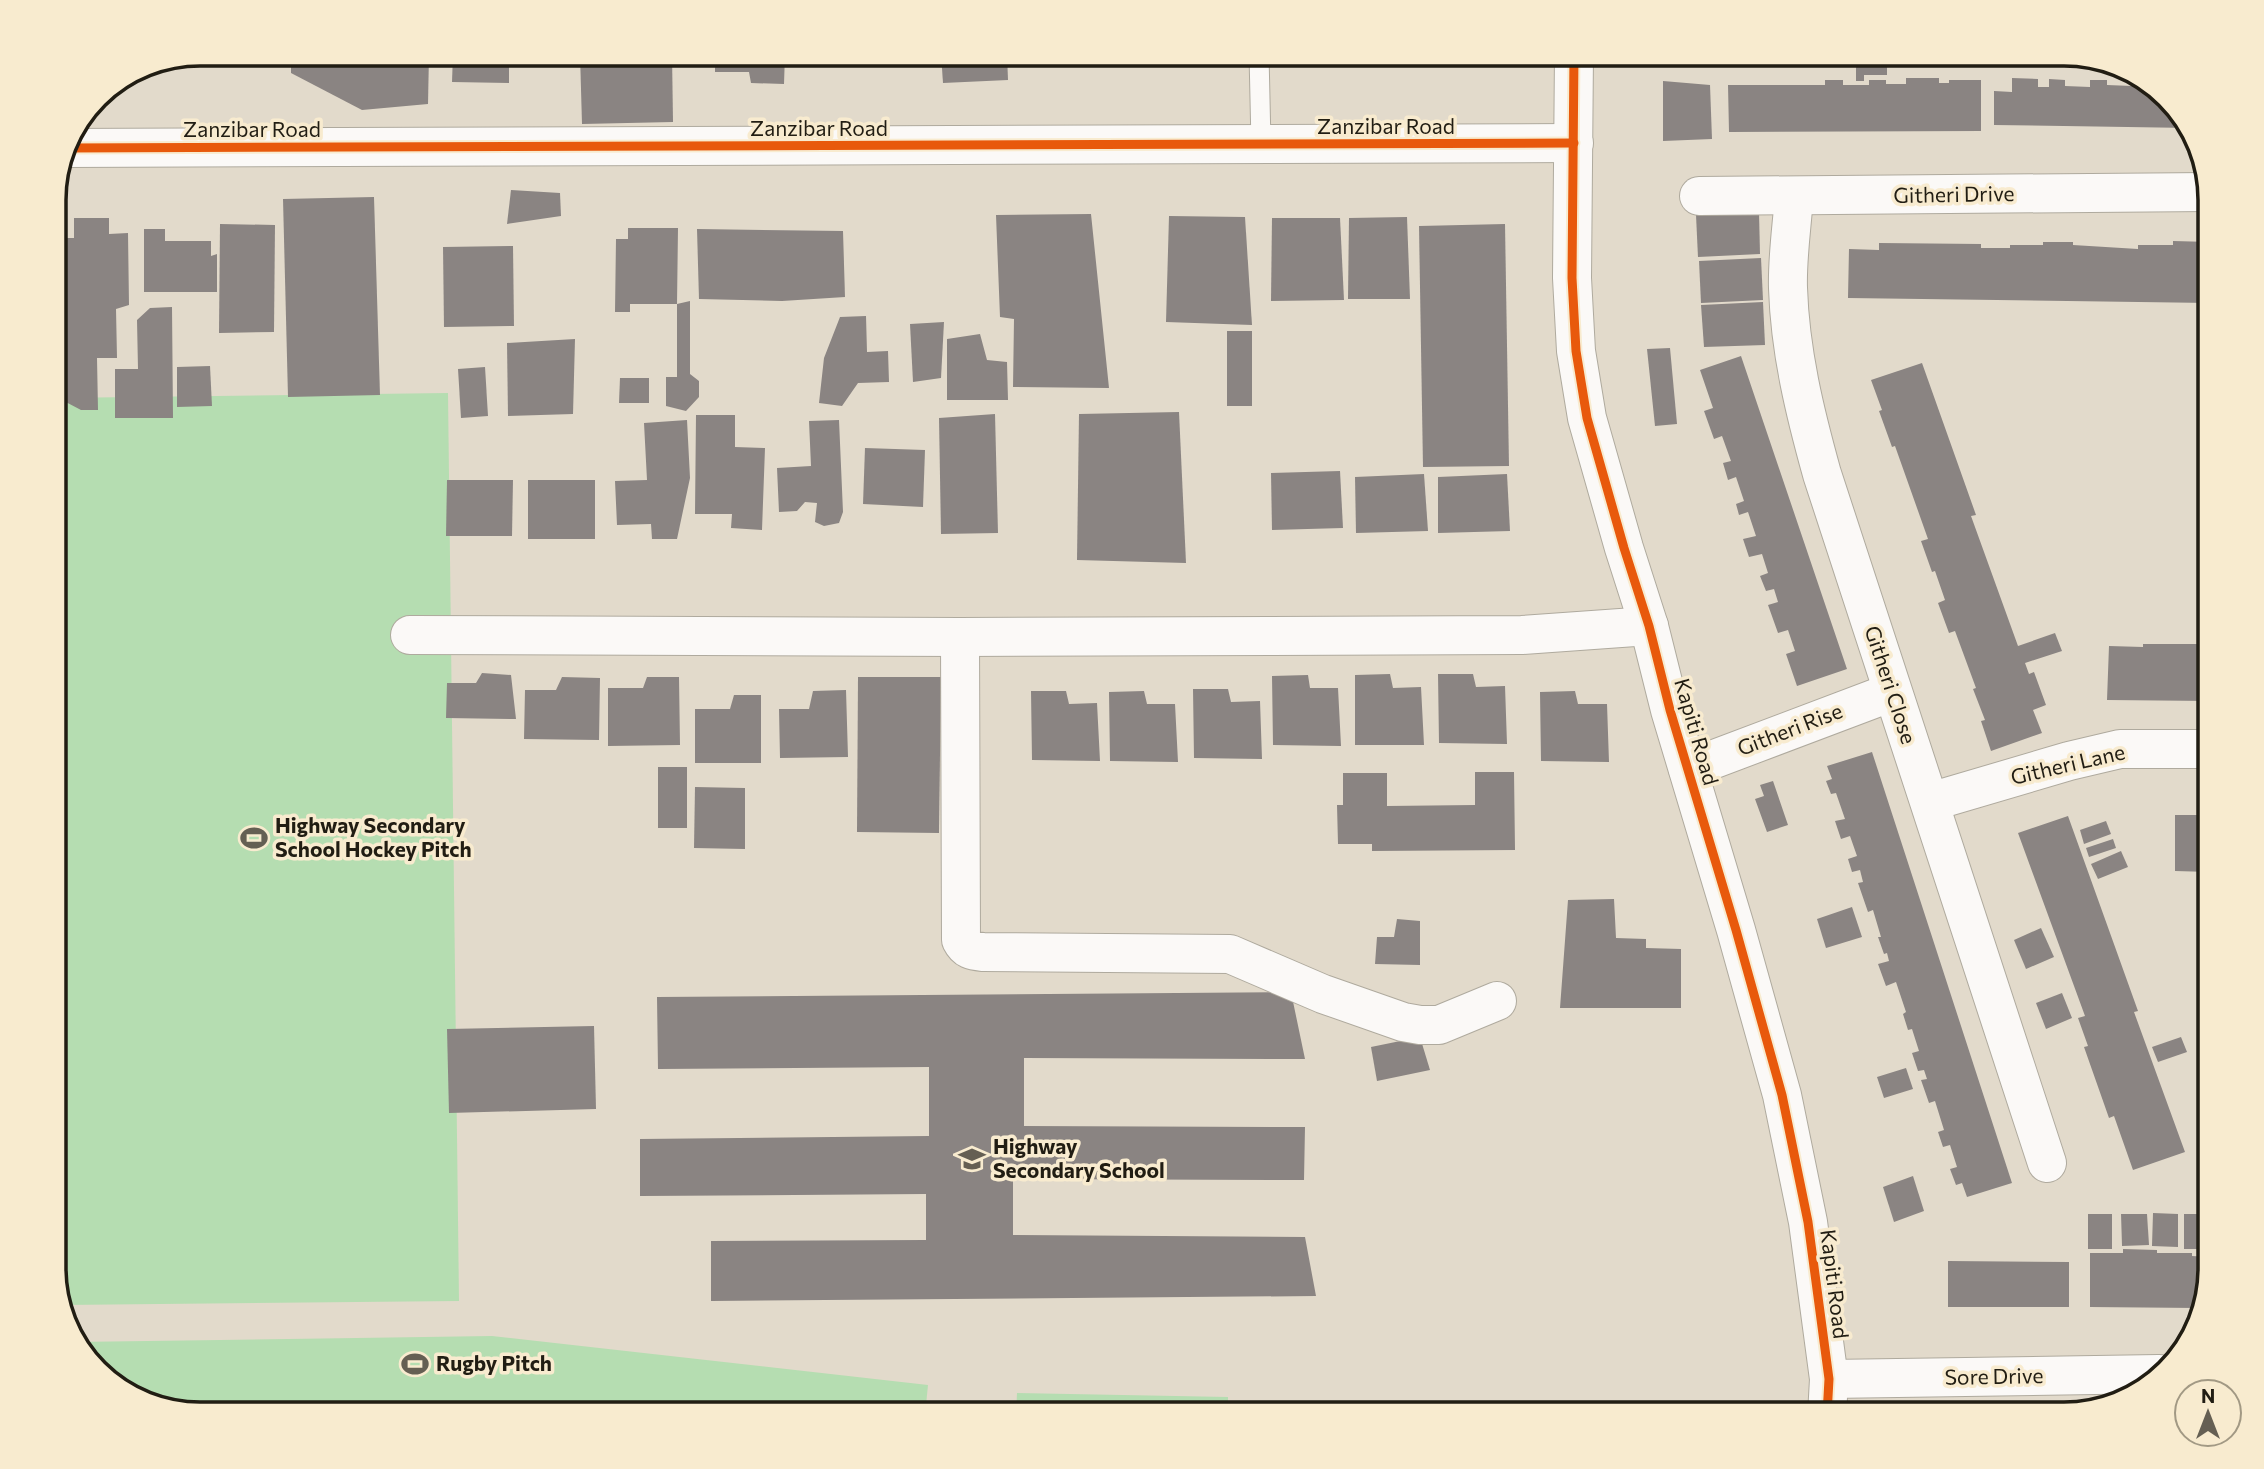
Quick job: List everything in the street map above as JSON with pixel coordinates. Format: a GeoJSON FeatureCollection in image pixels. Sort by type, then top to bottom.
{"type":"FeatureCollection","features":[{"type":"Feature","properties":{"kind":"street","name":"Kapiti Road"},"geometry":{"type":"LineString","coordinates":[[1574,66],[1572,278],[1576,351],[1587,418],[1782,1095],[1808,1222],[1828,1397]]}},
{"type":"Feature","properties":{"kind":"street","name":"Zanzibar Road"},"geometry":{"type":"LineString","coordinates":[[77,148],[1574,143]]}},
{"type":"Feature","properties":{"kind":"street","name":"Githeri Drive"},"geometry":{"type":"LineString","coordinates":[[1699,195],[2197,192]]}},
{"type":"Feature","properties":{"kind":"street","name":"Githeri Close"},"geometry":{"type":"LineString","coordinates":[[1794,196],[1788,287],[1803,406],[1892,692],[2047,1163]]}},
{"type":"Feature","properties":{"kind":"street"},"geometry":{"type":"LineString","coordinates":[[410,635],[1522,635],[1649,626]]}},
{"type":"Feature","properties":{"kind":"street"},"geometry":{"type":"LineString","coordinates":[[960,637],[961,940],[964,947],[983,952],[1230,954],[1323,995],[1403,1022],[1420,1025],[1439,1025],[1497,1001]]}},
{"type":"Feature","properties":{"kind":"street","name":"Githeri Rise"},"geometry":{"type":"LineString","coordinates":[[1688,769],[1892,692]]}},
{"type":"Feature","properties":{"kind":"street","name":"Githeri Lane"},"geometry":{"type":"LineString","coordinates":[[1930,802],[2069,761],[2120,749],[2198,749]]}},
{"type":"Feature","properties":{"kind":"street","name":"Sore Drive"},"geometry":{"type":"LineString","coordinates":[[1828,1397],[2144,1375]]}},
{"type":"Feature","properties":{"kind":"lane"},"geometry":{"type":"LineString","coordinates":[[1259,66],[1261,145]]}},
{"type":"Feature","properties":{"kind":"green space","name":"Highway Secondary School Hockey Pitch"},"geometry":{"type":"Polygon","coordinates":[[[448,393],[459,1301],[72,1305],[67,1278],[67,398],[448,393]]]}},
{"type":"Feature","properties":{"kind":"green space","name":"Rugby Pitch"},"geometry":{"type":"Polygon","coordinates":[[[492,1336],[928,1385],[926,1402],[200,1402],[166,1398],[141,1389],[112,1369],[88,1342],[492,1336]]]}},
{"type":"Feature","properties":{"kind":"green space"},"geometry":{"type":"Polygon","coordinates":[[[1017,1393],[1228,1397],[1228,1402],[1017,1402],[1017,1393]]]}},
{"type":"Feature","properties":{"kind":"building"},"geometry":{"type":"Polygon","coordinates":[[[291,66],[429,66],[428,104],[362,110],[291,73],[291,66]]]}},
{"type":"Feature","properties":{"kind":"building"},"geometry":{"type":"Polygon","coordinates":[[[453,66],[509,66],[509,83],[452,82],[453,66]]]}},
{"type":"Feature","properties":{"kind":"building"},"geometry":{"type":"Polygon","coordinates":[[[580,66],[672,66],[673,122],[582,124],[580,66]]]}},
{"type":"Feature","properties":{"kind":"building"},"geometry":{"type":"Polygon","coordinates":[[[715,66],[785,66],[784,84],[751,83],[749,72],[715,72],[715,66]]]}},
{"type":"Feature","properties":{"kind":"building"},"geometry":{"type":"Polygon","coordinates":[[[942,66],[1007,66],[1008,80],[943,83],[942,66]]]}},
{"type":"Feature","properties":{"kind":"building"},"geometry":{"type":"Polygon","coordinates":[[[1856,66],[1887,66],[1887,75],[1864,75],[1864,81],[1856,81],[1856,66]]]}},
{"type":"Feature","properties":{"kind":"building"},"geometry":{"type":"Polygon","coordinates":[[[1906,78],[1939,78],[1939,83],[1949,83],[1949,80],[1981,80],[1981,131],[1729,132],[1728,85],[1825,85],[1825,80],[1843,80],[1843,85],[1869,85],[1869,80],[1886,80],[1886,84],[1906,84],[1906,78]]]}},
{"type":"Feature","properties":{"kind":"building"},"geometry":{"type":"Polygon","coordinates":[[[2012,78],[2038,79],[2038,87],[2049,87],[2049,79],[2065,80],[2065,86],[2090,87],[2090,80],[2107,80],[2107,85],[2132,85],[2158,106],[2176,128],[1994,125],[1994,91],[2012,92],[2012,78]]]}},
{"type":"Feature","properties":{"kind":"building"},"geometry":{"type":"Polygon","coordinates":[[[1663,81],[1710,85],[1712,139],[1663,141],[1663,81]]]}},
{"type":"Feature","properties":{"kind":"building"},"geometry":{"type":"Polygon","coordinates":[[[511,190],[560,193],[561,216],[507,224],[511,190]]]}},
{"type":"Feature","properties":{"kind":"building"},"geometry":{"type":"Polygon","coordinates":[[[374,197],[380,395],[288,397],[283,199],[374,197]]]}},
{"type":"Feature","properties":{"kind":"building"},"geometry":{"type":"Polygon","coordinates":[[[1759,212],[1760,254],[1698,257],[1696,215],[1759,212]]]}},
{"type":"Feature","properties":{"kind":"building"},"geometry":{"type":"Polygon","coordinates":[[[1091,214],[1109,388],[1013,387],[1014,319],[1000,317],[996,215],[1091,214]]]}},
{"type":"Feature","properties":{"kind":"building"},"geometry":{"type":"Polygon","coordinates":[[[1169,216],[1245,217],[1252,325],[1166,322],[1169,216]]]}},
{"type":"Feature","properties":{"kind":"building"},"geometry":{"type":"Polygon","coordinates":[[[1407,217],[1410,299],[1348,299],[1349,218],[1407,217]]]}},
{"type":"Feature","properties":{"kind":"building"},"geometry":{"type":"Polygon","coordinates":[[[74,218],[109,218],[109,234],[128,233],[129,305],[116,309],[117,358],[97,358],[98,410],[81,410],[67,403],[67,238],[74,238],[74,218]]]}},
{"type":"Feature","properties":{"kind":"building"},"geometry":{"type":"Polygon","coordinates":[[[1272,218],[1340,218],[1344,300],[1271,301],[1272,218]]]}},
{"type":"Feature","properties":{"kind":"building"},"geometry":{"type":"Polygon","coordinates":[[[220,224],[275,225],[274,332],[219,333],[220,224]]]}},
{"type":"Feature","properties":{"kind":"building"},"geometry":{"type":"Polygon","coordinates":[[[1505,224],[1509,466],[1423,467],[1419,226],[1505,224]]]}},
{"type":"Feature","properties":{"kind":"building"},"geometry":{"type":"Polygon","coordinates":[[[628,228],[678,228],[677,304],[630,304],[630,312],[615,312],[616,239],[628,239],[628,228]]]}},
{"type":"Feature","properties":{"kind":"building"},"geometry":{"type":"Polygon","coordinates":[[[144,229],[165,229],[165,241],[211,241],[211,256],[217,254],[217,292],[144,292],[144,229]]]}},
{"type":"Feature","properties":{"kind":"building"},"geometry":{"type":"Polygon","coordinates":[[[697,229],[843,231],[845,297],[782,301],[699,299],[697,229]]]}},
{"type":"Feature","properties":{"kind":"building"},"geometry":{"type":"Polygon","coordinates":[[[2173,241],[2198,242],[2198,303],[1848,298],[1849,249],[1879,250],[1879,243],[1981,244],[1981,248],[2043,245],[2043,242],[2073,242],[2073,245],[2138,249],[2138,245],[2173,245],[2173,241]]]}},
{"type":"Feature","properties":{"kind":"building"},"geometry":{"type":"Polygon","coordinates":[[[513,246],[514,326],[444,327],[443,247],[513,246]]]}},
{"type":"Feature","properties":{"kind":"building"},"geometry":{"type":"Polygon","coordinates":[[[1761,258],[1763,300],[1701,303],[1699,261],[1761,258]]]}},
{"type":"Feature","properties":{"kind":"building"},"geometry":{"type":"Polygon","coordinates":[[[690,301],[690,374],[699,381],[699,397],[686,411],[666,406],[666,377],[677,377],[677,304],[690,301]]]}},
{"type":"Feature","properties":{"kind":"building"},"geometry":{"type":"Polygon","coordinates":[[[1763,302],[1765,345],[1704,347],[1701,305],[1763,302]]]}},
{"type":"Feature","properties":{"kind":"building"},"geometry":{"type":"Polygon","coordinates":[[[172,307],[173,418],[115,418],[115,369],[138,369],[137,320],[150,308],[172,307]]]}},
{"type":"Feature","properties":{"kind":"building"},"geometry":{"type":"Polygon","coordinates":[[[866,316],[867,352],[888,351],[889,382],[858,383],[842,406],[819,403],[824,358],[840,317],[866,316]]]}},
{"type":"Feature","properties":{"kind":"building"},"geometry":{"type":"Polygon","coordinates":[[[944,322],[941,378],[913,382],[910,324],[944,322]]]}},
{"type":"Feature","properties":{"kind":"building"},"geometry":{"type":"Polygon","coordinates":[[[1227,331],[1252,331],[1252,406],[1227,406],[1227,331]]]}},
{"type":"Feature","properties":{"kind":"building"},"geometry":{"type":"Polygon","coordinates":[[[980,334],[987,360],[1007,362],[1008,400],[947,400],[947,339],[980,334]]]}},
{"type":"Feature","properties":{"kind":"building"},"geometry":{"type":"Polygon","coordinates":[[[575,339],[573,414],[508,416],[507,343],[575,339]]]}},
{"type":"Feature","properties":{"kind":"building"},"geometry":{"type":"Polygon","coordinates":[[[1670,348],[1677,424],[1655,426],[1647,349],[1670,348]]]}},
{"type":"Feature","properties":{"kind":"building"},"geometry":{"type":"Polygon","coordinates":[[[1741,356],[1847,669],[1797,686],[1786,654],[1795,651],[1788,630],[1778,633],[1768,605],[1778,602],[1774,589],[1766,591],[1760,576],[1768,573],[1762,554],[1749,557],[1743,539],[1756,536],[1748,512],[1739,515],[1736,504],[1744,501],[1736,477],[1728,480],[1723,463],[1731,461],[1722,436],[1714,439],[1704,411],[1713,408],[1700,370],[1741,356]]]}},
{"type":"Feature","properties":{"kind":"building"},"geometry":{"type":"Polygon","coordinates":[[[1922,363],[1976,515],[1971,516],[2018,646],[2055,633],[2062,651],[2025,663],[2029,674],[2034,672],[2046,705],[2033,710],[2042,733],[1991,751],[1981,721],[1985,720],[1973,689],[1976,688],[1955,631],[1949,633],[1938,603],[1945,600],[1921,541],[1928,539],[1895,446],[1892,447],[1879,411],[1882,410],[1871,380],[1922,363]]]}},
{"type":"Feature","properties":{"kind":"building"},"geometry":{"type":"Polygon","coordinates":[[[210,366],[212,406],[177,407],[177,367],[210,366]]]}},
{"type":"Feature","properties":{"kind":"building"},"geometry":{"type":"Polygon","coordinates":[[[485,367],[488,416],[461,418],[458,369],[485,367]]]}},
{"type":"Feature","properties":{"kind":"building"},"geometry":{"type":"Polygon","coordinates":[[[620,378],[649,378],[649,403],[619,403],[620,378]]]}},
{"type":"Feature","properties":{"kind":"building"},"geometry":{"type":"Polygon","coordinates":[[[1179,412],[1186,563],[1077,560],[1079,414],[1179,412]]]}},
{"type":"Feature","properties":{"kind":"building"},"geometry":{"type":"Polygon","coordinates":[[[995,414],[998,533],[941,534],[939,418],[995,414]]]}},
{"type":"Feature","properties":{"kind":"building"},"geometry":{"type":"Polygon","coordinates":[[[696,415],[735,415],[735,447],[765,448],[762,530],[731,528],[732,514],[695,514],[696,415]]]}},
{"type":"Feature","properties":{"kind":"building"},"geometry":{"type":"Polygon","coordinates":[[[687,420],[690,478],[677,539],[652,539],[651,524],[617,525],[615,481],[647,480],[644,423],[687,420]]]}},
{"type":"Feature","properties":{"kind":"building"},"geometry":{"type":"Polygon","coordinates":[[[839,420],[843,512],[839,523],[824,526],[815,522],[817,503],[805,502],[797,511],[779,512],[777,468],[811,466],[809,421],[839,420]]]}},
{"type":"Feature","properties":{"kind":"building"},"geometry":{"type":"Polygon","coordinates":[[[865,448],[925,450],[923,507],[863,504],[865,448]]]}},
{"type":"Feature","properties":{"kind":"building"},"geometry":{"type":"Polygon","coordinates":[[[1340,471],[1343,528],[1272,530],[1271,473],[1340,471]]]}},
{"type":"Feature","properties":{"kind":"building"},"geometry":{"type":"Polygon","coordinates":[[[1424,474],[1428,531],[1356,533],[1355,477],[1424,474]]]}},
{"type":"Feature","properties":{"kind":"building"},"geometry":{"type":"Polygon","coordinates":[[[1507,474],[1510,531],[1438,533],[1438,477],[1507,474]]]}},
{"type":"Feature","properties":{"kind":"building"},"geometry":{"type":"Polygon","coordinates":[[[447,480],[513,480],[512,536],[446,536],[447,480]]]}},
{"type":"Feature","properties":{"kind":"building"},"geometry":{"type":"Polygon","coordinates":[[[528,480],[595,480],[595,539],[528,539],[528,480]]]}},
{"type":"Feature","properties":{"kind":"building"},"geometry":{"type":"Polygon","coordinates":[[[2143,644],[2198,644],[2198,701],[2107,700],[2109,646],[2143,647],[2143,644]]]}},
{"type":"Feature","properties":{"kind":"building"},"geometry":{"type":"Polygon","coordinates":[[[482,673],[511,675],[516,719],[446,718],[447,683],[476,683],[482,673]]]}},
{"type":"Feature","properties":{"kind":"building"},"geometry":{"type":"Polygon","coordinates":[[[1390,674],[1393,688],[1421,687],[1424,745],[1355,745],[1355,675],[1390,674]]]}},
{"type":"Feature","properties":{"kind":"building"},"geometry":{"type":"Polygon","coordinates":[[[1438,674],[1473,674],[1476,687],[1505,686],[1507,744],[1439,743],[1438,674]]]}},
{"type":"Feature","properties":{"kind":"building"},"geometry":{"type":"Polygon","coordinates":[[[1308,675],[1310,688],[1338,688],[1341,746],[1273,745],[1272,676],[1308,675]]]}},
{"type":"Feature","properties":{"kind":"building"},"geometry":{"type":"Polygon","coordinates":[[[562,677],[600,678],[599,740],[524,739],[525,690],[556,690],[562,677]]]}},
{"type":"Feature","properties":{"kind":"building"},"geometry":{"type":"Polygon","coordinates":[[[647,677],[679,677],[680,745],[608,746],[608,688],[643,688],[647,677]]]}},
{"type":"Feature","properties":{"kind":"building"},"geometry":{"type":"Polygon","coordinates":[[[858,677],[941,677],[939,833],[857,832],[858,677]]]}},
{"type":"Feature","properties":{"kind":"building"},"geometry":{"type":"Polygon","coordinates":[[[1193,689],[1228,689],[1231,702],[1260,701],[1262,759],[1194,758],[1193,689]]]}},
{"type":"Feature","properties":{"kind":"building"},"geometry":{"type":"Polygon","coordinates":[[[846,690],[848,757],[780,758],[779,709],[809,709],[813,691],[846,690]]]}},
{"type":"Feature","properties":{"kind":"building"},"geometry":{"type":"Polygon","coordinates":[[[1031,691],[1066,691],[1069,704],[1097,703],[1100,761],[1032,760],[1031,691]]]}},
{"type":"Feature","properties":{"kind":"building"},"geometry":{"type":"Polygon","coordinates":[[[1144,691],[1147,704],[1175,704],[1178,762],[1110,761],[1109,692],[1144,691]]]}},
{"type":"Feature","properties":{"kind":"building"},"geometry":{"type":"Polygon","coordinates":[[[1575,691],[1578,704],[1607,704],[1609,762],[1541,761],[1540,692],[1575,691]]]}},
{"type":"Feature","properties":{"kind":"building"},"geometry":{"type":"Polygon","coordinates":[[[734,695],[761,695],[761,763],[695,763],[695,709],[730,709],[734,695]]]}},
{"type":"Feature","properties":{"kind":"building"},"geometry":{"type":"Polygon","coordinates":[[[1872,752],[2012,1183],[1967,1197],[1962,1183],[1956,1185],[1950,1169],[1957,1167],[1950,1145],[1943,1147],[1938,1132],[1944,1130],[1935,1101],[1929,1103],[1921,1080],[1927,1079],[1924,1070],[1918,1071],[1912,1053],[1919,1051],[1912,1029],[1908,1030],[1903,1014],[1906,1012],[1896,982],[1886,986],[1878,964],[1889,961],[1887,953],[1884,954],[1878,937],[1881,937],[1873,910],[1868,912],[1858,883],[1863,882],[1860,870],[1852,872],[1848,859],[1857,856],[1850,836],[1841,839],[1835,821],[1845,819],[1836,793],[1831,794],[1826,781],[1832,779],[1827,766],[1872,752]]]}},
{"type":"Feature","properties":{"kind":"building"},"geometry":{"type":"Polygon","coordinates":[[[658,767],[687,767],[687,828],[658,828],[658,767]]]}},
{"type":"Feature","properties":{"kind":"building"},"geometry":{"type":"Polygon","coordinates":[[[1475,772],[1514,772],[1515,850],[1372,851],[1372,844],[1338,844],[1337,805],[1343,805],[1343,773],[1387,773],[1387,806],[1475,805],[1475,772]]]}},
{"type":"Feature","properties":{"kind":"building"},"geometry":{"type":"Polygon","coordinates":[[[1773,781],[1788,825],[1767,832],[1755,799],[1764,796],[1760,785],[1773,781]]]}},
{"type":"Feature","properties":{"kind":"building"},"geometry":{"type":"Polygon","coordinates":[[[695,787],[745,788],[745,849],[694,848],[695,787]]]}},
{"type":"Feature","properties":{"kind":"building"},"geometry":{"type":"Polygon","coordinates":[[[2175,815],[2198,815],[2198,872],[2175,871],[2175,815]]]}},
{"type":"Feature","properties":{"kind":"building"},"geometry":{"type":"Polygon","coordinates":[[[2068,816],[2138,1011],[2134,1012],[2185,1152],[2133,1170],[2114,1116],[2109,1118],[2084,1047],[2088,1046],[2078,1018],[2085,1016],[2018,833],[2068,816]]]}},
{"type":"Feature","properties":{"kind":"building"},"geometry":{"type":"Polygon","coordinates":[[[2106,821],[2111,834],[2084,844],[2080,830],[2106,821]]]}},
{"type":"Feature","properties":{"kind":"building"},"geometry":{"type":"Polygon","coordinates":[[[2113,839],[2116,848],[2089,857],[2086,848],[2113,839]]]}},
{"type":"Feature","properties":{"kind":"building"},"geometry":{"type":"Polygon","coordinates":[[[2121,851],[2128,867],[2098,879],[2091,864],[2121,851]]]}},
{"type":"Feature","properties":{"kind":"building"},"geometry":{"type":"Polygon","coordinates":[[[1614,899],[1616,938],[1646,939],[1646,948],[1681,949],[1681,1008],[1560,1008],[1568,900],[1614,899]]]}},
{"type":"Feature","properties":{"kind":"building"},"geometry":{"type":"Polygon","coordinates":[[[1852,907],[1862,937],[1826,948],[1817,919],[1852,907]]]}},
{"type":"Feature","properties":{"kind":"building"},"geometry":{"type":"Polygon","coordinates":[[[1397,919],[1420,921],[1420,965],[1375,964],[1377,937],[1394,937],[1397,919]]]}},
{"type":"Feature","properties":{"kind":"building"},"geometry":{"type":"Polygon","coordinates":[[[2041,928],[2054,957],[2026,969],[2014,940],[2041,928]]]}},
{"type":"Feature","properties":{"kind":"building","name":"Highway Secondary School"},"geometry":{"type":"Polygon","coordinates":[[[1291,992],[1305,1059],[1024,1058],[1024,1126],[1305,1127],[1304,1180],[1013,1179],[1013,1235],[1305,1237],[1316,1296],[711,1301],[711,1241],[926,1240],[926,1194],[640,1196],[640,1139],[929,1136],[929,1067],[658,1069],[657,997],[1291,992]]]}},
{"type":"Feature","properties":{"kind":"building"},"geometry":{"type":"Polygon","coordinates":[[[2062,993],[2072,1018],[2046,1029],[2036,1003],[2062,993]]]}},
{"type":"Feature","properties":{"kind":"building"},"geometry":{"type":"Polygon","coordinates":[[[594,1026],[596,1109],[449,1113],[447,1029],[594,1026]]]}},
{"type":"Feature","properties":{"kind":"building"},"geometry":{"type":"Polygon","coordinates":[[[1420,1037],[1430,1070],[1377,1081],[1371,1047],[1420,1037]]]}},
{"type":"Feature","properties":{"kind":"building"},"geometry":{"type":"Polygon","coordinates":[[[2181,1037],[2187,1052],[2158,1062],[2152,1047],[2181,1037]]]}},
{"type":"Feature","properties":{"kind":"building"},"geometry":{"type":"Polygon","coordinates":[[[1906,1068],[1913,1089],[1884,1098],[1877,1077],[1906,1068]]]}},
{"type":"Feature","properties":{"kind":"building"},"geometry":{"type":"Polygon","coordinates":[[[1913,1176],[1924,1211],[1894,1222],[1883,1187],[1913,1176]]]}},
{"type":"Feature","properties":{"kind":"building"},"geometry":{"type":"Polygon","coordinates":[[[2153,1213],[2178,1214],[2178,1247],[2152,1246],[2153,1213]]]}},
{"type":"Feature","properties":{"kind":"building"},"geometry":{"type":"Polygon","coordinates":[[[2088,1214],[2112,1214],[2112,1249],[2088,1249],[2088,1214]]]}},
{"type":"Feature","properties":{"kind":"building"},"geometry":{"type":"Polygon","coordinates":[[[2121,1214],[2147,1214],[2149,1245],[2122,1246],[2121,1214]]]}},
{"type":"Feature","properties":{"kind":"building"},"geometry":{"type":"Polygon","coordinates":[[[2184,1214],[2198,1214],[2198,1249],[2184,1249],[2184,1214]]]}},
{"type":"Feature","properties":{"kind":"building"},"geometry":{"type":"Polygon","coordinates":[[[2123,1249],[2157,1250],[2157,1253],[2192,1253],[2192,1256],[2198,1256],[2191,1308],[2090,1307],[2090,1253],[2123,1253],[2123,1249]]]}},
{"type":"Feature","properties":{"kind":"building"},"geometry":{"type":"Polygon","coordinates":[[[1948,1261],[2069,1262],[2069,1307],[1948,1307],[1948,1261]]]}},
{"type":"Feature","properties":{"kind":"cycle path"},"geometry":{"type":"LineString","coordinates":[[1574,66],[1572,278],[1576,351],[1587,418],[1782,1095],[1808,1222],[1829,1379],[1828,1402]]}},
{"type":"Feature","properties":{"kind":"cycle path"},"geometry":{"type":"LineString","coordinates":[[77,148],[1574,143]]}},
{"type":"Feature","properties":{"kind":"place","name":"Highway Secondary School Hockey Pitch"},"geometry":{"type":"Point","coordinates":[254,838]}},
{"type":"Feature","properties":{"kind":"place","name":"Highway Secondary School"},"geometry":{"type":"Point","coordinates":[972,1159]}},
{"type":"Feature","properties":{"kind":"place","name":"Rugby Pitch"},"geometry":{"type":"Point","coordinates":[415,1364]}}]}
